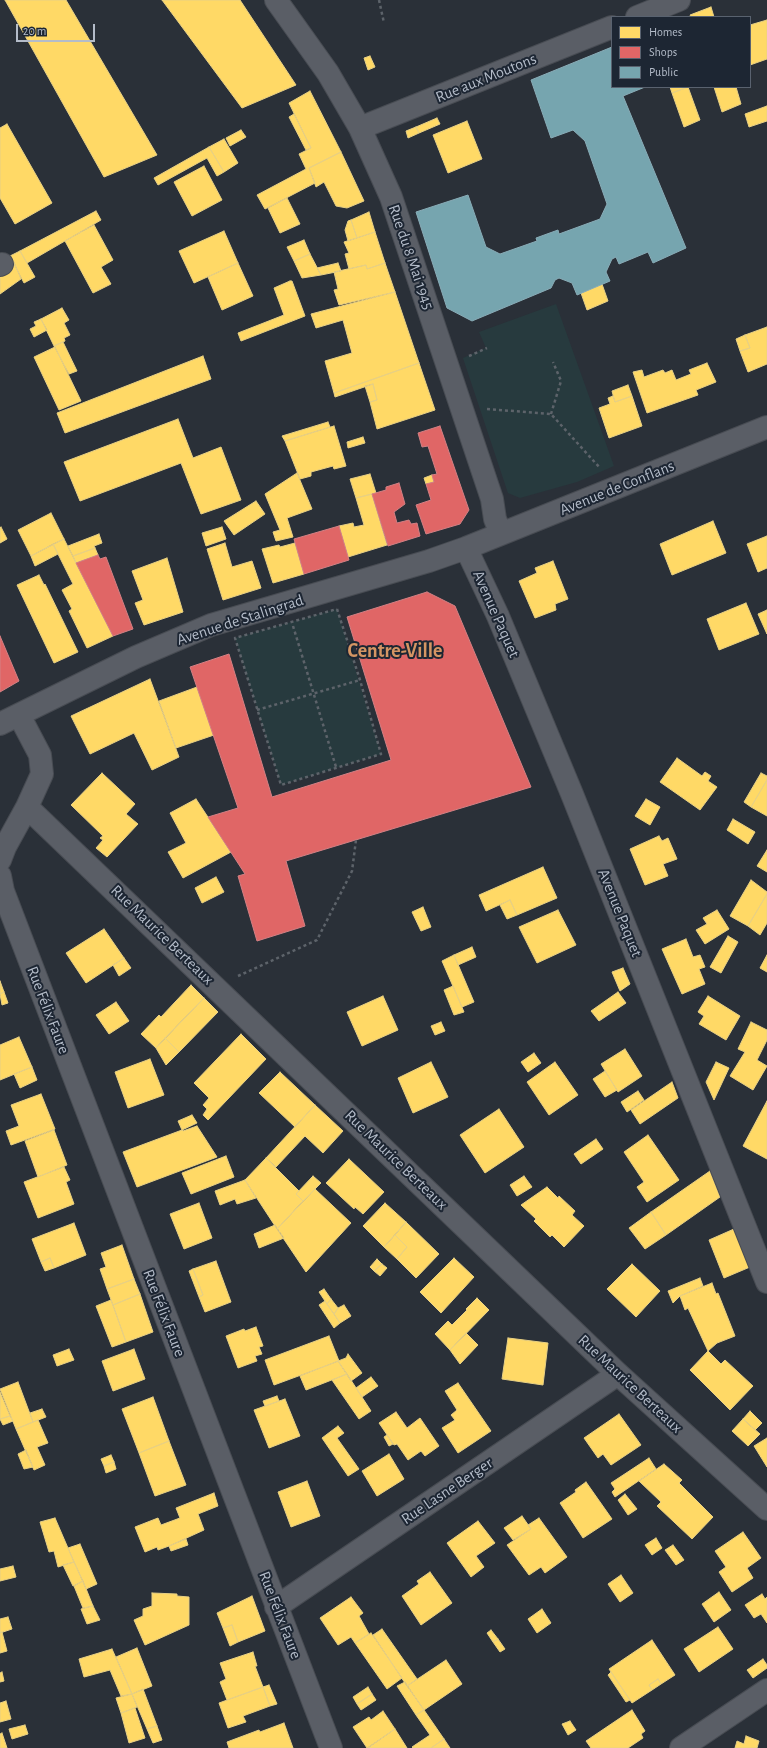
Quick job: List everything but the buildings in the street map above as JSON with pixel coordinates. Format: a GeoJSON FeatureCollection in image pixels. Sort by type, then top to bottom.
{"type":"FeatureCollection","features":[{"type":"Feature","properties":{"kind":"street","name":"Rue du 8 Mai 1945"},"geometry":{"type":"LineString","coordinates":[[276,0],[328,73],[360,128],[391,198],[492,499],[495,518],[501,534]]}},
{"type":"Feature","properties":{"kind":"street"},"geometry":{"type":"LineString","coordinates":[[639,16],[679,0]]}},
{"type":"Feature","properties":{"kind":"street","name":"Rue aux Moutons"},"geometry":{"type":"LineString","coordinates":[[360,128],[611,27]]}},
{"type":"Feature","properties":{"kind":"street","name":"Avenue de Conflans"},"geometry":{"type":"LineString","coordinates":[[466,548],[767,427]]}},
{"type":"Feature","properties":{"kind":"street","name":"Avenue de Stalingrad"},"geometry":{"type":"LineString","coordinates":[[10,720],[136,657],[211,625],[429,561],[466,548]]}},
{"type":"Feature","properties":{"kind":"street","name":"Avenue Paquet"},"geometry":{"type":"LineString","coordinates":[[466,548],[498,616],[569,787],[767,1282]]}},
{"type":"Feature","properties":{"kind":"street"},"geometry":{"type":"LineString","coordinates":[[0,860],[5,847],[27,807],[42,774],[40,755],[10,720]]}},
{"type":"Feature","properties":{"kind":"street","name":"Rue Maurice Berteaux"},"geometry":{"type":"LineString","coordinates":[[27,807],[618,1374],[767,1509]]}},
{"type":"Feature","properties":{"kind":"street","name":"Rue Félix Faure"},"geometry":{"type":"LineString","coordinates":[[0,876],[6,899],[331,1748]]}},
{"type":"Feature","properties":{"kind":"street","name":"Rue Lasne Berger"},"geometry":{"type":"LineString","coordinates":[[276,1607],[618,1374]]}},
{"type":"Feature","properties":{"kind":"street"},"geometry":{"type":"LineString","coordinates":[[680,1748],[767,1690]]}},
{"type":"Feature","properties":{"kind":"path"},"geometry":{"type":"LineString","coordinates":[[379,0],[384,23]]}},
{"type":"Feature","properties":{"kind":"path"},"geometry":{"type":"LineString","coordinates":[[463,358],[487,348]]}},
{"type":"Feature","properties":{"kind":"path"},"geometry":{"type":"LineString","coordinates":[[551,414],[561,381],[552,362]]}},
{"type":"Feature","properties":{"kind":"path"},"geometry":{"type":"LineString","coordinates":[[480,408],[551,414],[603,471]]}},
{"type":"Feature","properties":{"kind":"path"},"geometry":{"type":"LineString","coordinates":[[235,638],[281,785],[381,754],[360,680],[337,609]]}},
{"type":"Feature","properties":{"kind":"path"},"geometry":{"type":"LineString","coordinates":[[292,622],[336,767]]}},
{"type":"Feature","properties":{"kind":"path"},"geometry":{"type":"LineString","coordinates":[[257,710],[360,680]]}},
{"type":"Feature","properties":{"kind":"path"},"geometry":{"type":"LineString","coordinates":[[238,976],[317,940],[352,871],[356,840]]}},
{"type":"Feature","properties":{"kind":"green space"},"geometry":{"type":"Polygon","coordinates":[[[556,304],[614,466],[577,482],[520,498],[508,493],[463,358],[486,348],[479,332],[556,304]]]}},
{"type":"Feature","properties":{"kind":"green space"},"geometry":{"type":"Polygon","coordinates":[[[337,609],[381,754],[281,785],[235,638],[337,609]]]}},
{"type":"Feature","properties":{"kind":"district","name":"Centre-Ville"},"geometry":{"type":"Point","coordinates":[395,651]}}]}
